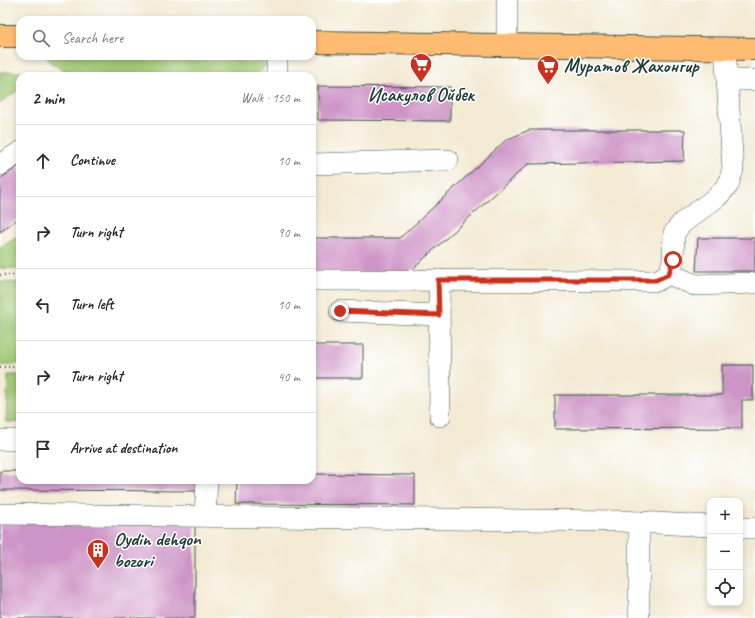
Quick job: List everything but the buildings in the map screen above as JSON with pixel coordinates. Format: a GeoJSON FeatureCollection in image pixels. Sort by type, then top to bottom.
{"type":"FeatureCollection","features":[{"type":"Feature","properties":{"kind":"main road"},"geometry":{"type":"LineString","coordinates":[[0,36],[16,36]]}},
{"type":"Feature","properties":{"kind":"main road"},"geometry":{"type":"LineString","coordinates":[[316,42],[755,49]]}},
{"type":"Feature","properties":{"kind":"street"},"geometry":{"type":"LineString","coordinates":[[507,0],[507,45]]}},
{"type":"Feature","properties":{"kind":"street"},"geometry":{"type":"LineString","coordinates":[[669,274],[673,260],[674,233],[682,223],[717,196],[728,185],[732,175],[733,169],[725,49]]}},
{"type":"Feature","properties":{"kind":"street"},"geometry":{"type":"LineString","coordinates":[[277,60],[277,72]]}},
{"type":"Feature","properties":{"kind":"street"},"geometry":{"type":"LineString","coordinates":[[727,80],[755,80]]}},
{"type":"Feature","properties":{"kind":"street"},"geometry":{"type":"LineString","coordinates":[[0,165],[16,155]]}},
{"type":"Feature","properties":{"kind":"street"},"geometry":{"type":"LineString","coordinates":[[316,164],[448,160]]}},
{"type":"Feature","properties":{"kind":"street"},"geometry":{"type":"LineString","coordinates":[[316,280],[656,280],[669,274],[695,285],[755,283]]}},
{"type":"Feature","properties":{"kind":"street"},"geometry":{"type":"LineString","coordinates":[[438,280],[440,416]]}},
{"type":"Feature","properties":{"kind":"street"},"geometry":{"type":"LineString","coordinates":[[340,311],[439,315]]}},
{"type":"Feature","properties":{"kind":"street"},"geometry":{"type":"LineString","coordinates":[[0,440],[16,440]]}},
{"type":"Feature","properties":{"kind":"street"},"geometry":{"type":"LineString","coordinates":[[205,516],[207,484]]}},
{"type":"Feature","properties":{"kind":"street"},"geometry":{"type":"LineString","coordinates":[[0,514],[620,521],[707,526]]}},
{"type":"Feature","properties":{"kind":"street"},"geometry":{"type":"LineString","coordinates":[[639,522],[639,618]]}},
{"type":"Feature","properties":{"kind":"street"},"geometry":{"type":"LineString","coordinates":[[743,528],[755,528]]}},
{"type":"Feature","properties":{"kind":"path"},"geometry":{"type":"LineString","coordinates":[[0,275],[16,275]]}},
{"type":"Feature","properties":{"kind":"path"},"geometry":{"type":"LineString","coordinates":[[0,367],[16,367]]}},
{"type":"Feature","properties":{"kind":"green space"},"geometry":{"type":"Polygon","coordinates":[[[48,60],[268,60],[260,72],[68,72],[48,60]]]}},
{"type":"Feature","properties":{"kind":"green space"},"geometry":{"type":"Polygon","coordinates":[[[0,72],[16,72],[16,92],[0,103],[0,72]]]}},
{"type":"Feature","properties":{"kind":"green space"},"geometry":{"type":"Polygon","coordinates":[[[16,238],[16,269],[0,268],[0,248],[16,238]]]}},
{"type":"Feature","properties":{"kind":"green space"},"geometry":{"type":"Polygon","coordinates":[[[0,282],[16,283],[16,364],[0,365],[0,282]]]}},
{"type":"Feature","properties":{"kind":"green space"},"geometry":{"type":"Polygon","coordinates":[[[8,375],[16,375],[16,422],[6,422],[8,375]]]}},
{"type":"Feature","properties":{"kind":"place","name":"Исакулов Ойбек"},"geometry":{"type":"Point","coordinates":[421,84]}},
{"type":"Feature","properties":{"kind":"place","name":"Муратов Жахонгир"},"geometry":{"type":"Point","coordinates":[548,86]}},
{"type":"Feature","properties":{"kind":"place","name":"Oydin dehqon bozori"},"geometry":{"type":"Point","coordinates":[98,570]}},
{"type":"Feature","properties":{"kind":"route"},"geometry":{"type":"LineString","coordinates":[[340,311],[439,315],[438,280],[656,280],[669,274],[673,260]]}}]}
